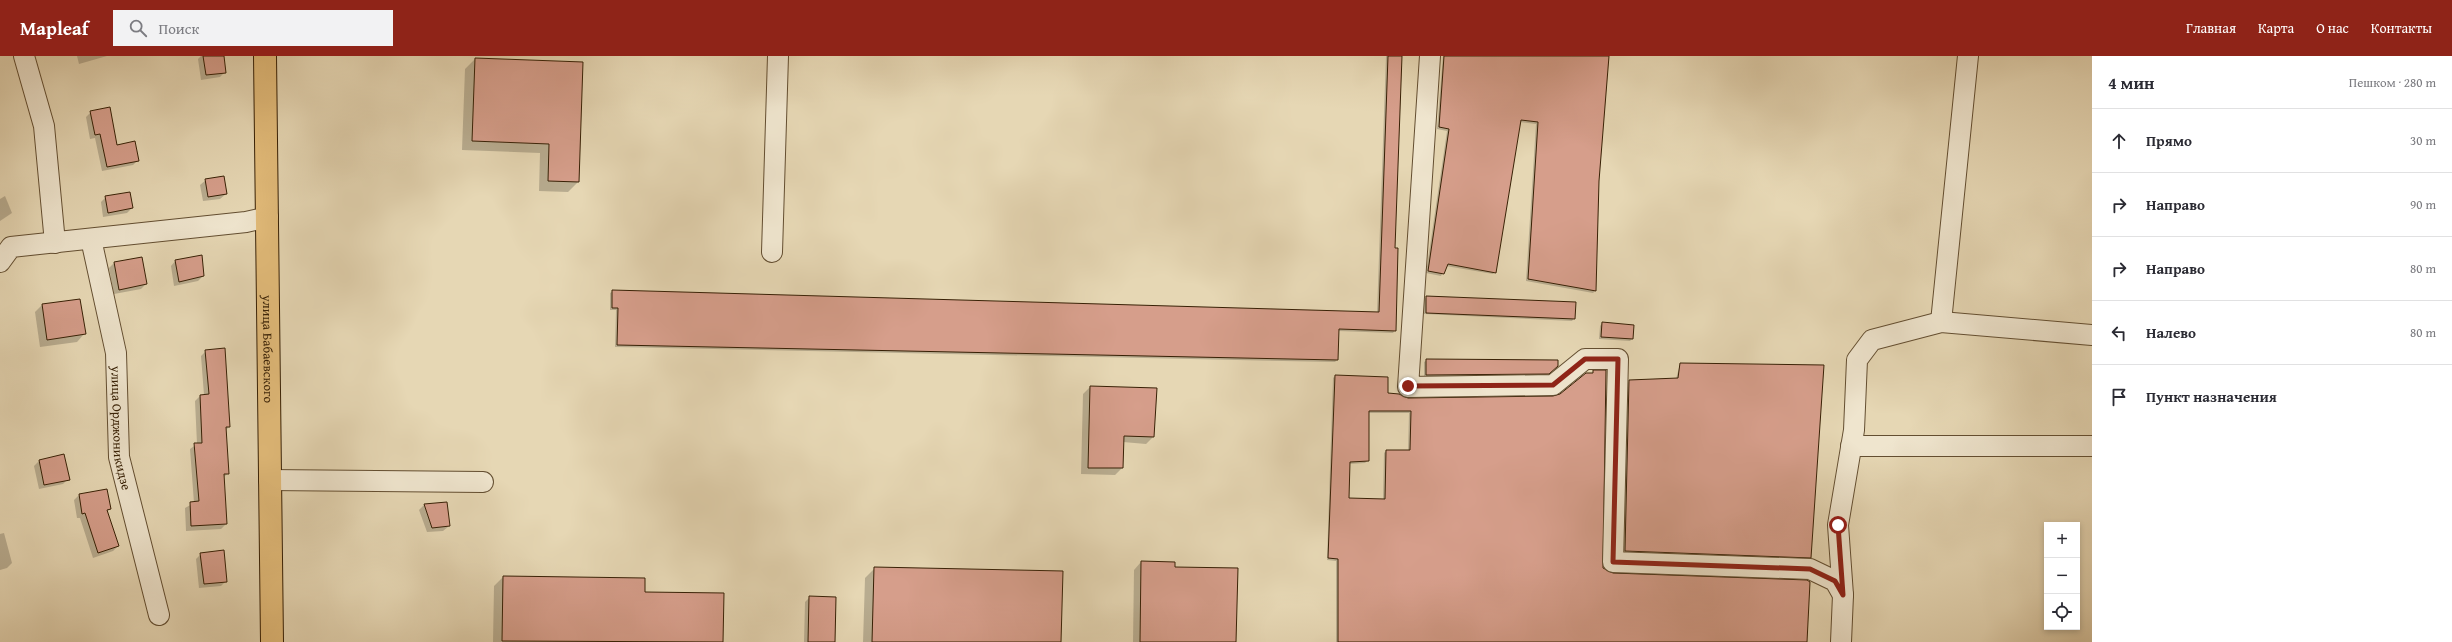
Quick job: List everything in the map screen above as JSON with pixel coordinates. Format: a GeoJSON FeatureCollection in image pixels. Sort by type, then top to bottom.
{"type":"FeatureCollection","features":[{"type":"Feature","properties":{"kind":"main road","name":"улица Бабаевского"},"geometry":{"type":"LineString","coordinates":[[265,56],[272,642]]}},
{"type":"Feature","properties":{"kind":"street"},"geometry":{"type":"LineString","coordinates":[[24,56],[44,126],[55,242]]}},
{"type":"Feature","properties":{"kind":"street"},"geometry":{"type":"LineString","coordinates":[[772,252],[778,56]]}},
{"type":"Feature","properties":{"kind":"street"},"geometry":{"type":"LineString","coordinates":[[1430,56],[1408,386],[1553,385],[1585,359],[1618,359],[1613,562],[1810,569],[1835,581],[1843,595]]}},
{"type":"Feature","properties":{"kind":"street"},"geometry":{"type":"LineString","coordinates":[[1941,322],[1968,56]]}},
{"type":"Feature","properties":{"kind":"street"},"geometry":{"type":"LineString","coordinates":[[0,262],[11,247],[246,222],[268,217]]}},
{"type":"Feature","properties":{"kind":"street","name":"улица Орджоникидзе"},"geometry":{"type":"LineString","coordinates":[[91,239],[116,353],[119,458],[159,615]]}},
{"type":"Feature","properties":{"kind":"street"},"geometry":{"type":"LineString","coordinates":[[1841,642],[1843,595],[1838,525],[1854,430],[1857,360],[1872,340],[1941,322],[2092,335]]}},
{"type":"Feature","properties":{"kind":"street"},"geometry":{"type":"LineString","coordinates":[[1851,446],[2092,446]]}},
{"type":"Feature","properties":{"kind":"street"},"geometry":{"type":"LineString","coordinates":[[269,480],[483,482]]}},
{"type":"Feature","properties":{"kind":"building"},"geometry":{"type":"Polygon","coordinates":[[[203,56],[224,56],[226,73],[206,75],[203,56]]]}},
{"type":"Feature","properties":{"kind":"building"},"geometry":{"type":"Polygon","coordinates":[[[1388,56],[1402,56],[1395,248],[1398,248],[1396,331],[1339,329],[1338,360],[617,345],[618,308],[612,308],[612,290],[1379,312],[1388,56]]]}},
{"type":"Feature","properties":{"kind":"building"},"geometry":{"type":"Polygon","coordinates":[[[1444,56],[1609,56],[1599,181],[1596,291],[1528,279],[1538,122],[1521,120],[1496,273],[1448,264],[1444,274],[1428,271],[1449,129],[1439,127],[1444,56]]]}},
{"type":"Feature","properties":{"kind":"building"},"geometry":{"type":"Polygon","coordinates":[[[475,58],[583,62],[579,182],[548,181],[549,144],[472,141],[475,58]]]}},
{"type":"Feature","properties":{"kind":"building"},"geometry":{"type":"Polygon","coordinates":[[[110,107],[117,145],[135,141],[139,161],[107,167],[100,134],[95,135],[90,111],[110,107]]]}},
{"type":"Feature","properties":{"kind":"building"},"geometry":{"type":"Polygon","coordinates":[[[224,176],[227,194],[208,197],[205,179],[224,176]]]}},
{"type":"Feature","properties":{"kind":"building"},"geometry":{"type":"Polygon","coordinates":[[[130,192],[133,208],[108,213],[105,196],[130,192]]]}},
{"type":"Feature","properties":{"kind":"building"},"geometry":{"type":"Polygon","coordinates":[[[202,255],[204,276],[179,282],[175,260],[202,255]]]}},
{"type":"Feature","properties":{"kind":"building"},"geometry":{"type":"Polygon","coordinates":[[[142,257],[147,284],[119,290],[114,262],[142,257]]]}},
{"type":"Feature","properties":{"kind":"building"},"geometry":{"type":"Polygon","coordinates":[[[1426,296],[1576,302],[1575,319],[1426,313],[1426,296]]]}},
{"type":"Feature","properties":{"kind":"building"},"geometry":{"type":"Polygon","coordinates":[[[80,299],[86,334],[47,340],[42,304],[80,299]]]}},
{"type":"Feature","properties":{"kind":"building"},"geometry":{"type":"Polygon","coordinates":[[[1602,322],[1634,325],[1633,339],[1601,337],[1602,322]]]}},
{"type":"Feature","properties":{"kind":"building"},"geometry":{"type":"Polygon","coordinates":[[[225,348],[230,427],[226,427],[229,474],[224,474],[227,524],[191,526],[190,502],[199,501],[194,443],[202,443],[200,395],[209,394],[205,350],[225,348]]]}},
{"type":"Feature","properties":{"kind":"building"},"geometry":{"type":"Polygon","coordinates":[[[1426,359],[1558,360],[1558,366],[1549,374],[1426,375],[1426,359]]]}},
{"type":"Feature","properties":{"kind":"building"},"geometry":{"type":"Polygon","coordinates":[[[1680,363],[1824,365],[1811,558],[1625,551],[1629,380],[1678,378],[1680,363]]]}},
{"type":"Feature","properties":{"kind":"building"},"geometry":{"type":"Polygon","coordinates":[[[1593,370],[1606,370],[1603,568],[1613,573],[1807,580],[1810,582],[1807,642],[1338,642],[1338,559],[1328,558],[1335,375],[1388,377],[1388,393],[1399,394],[1408,398],[1553,396],[1560,394],[1586,373],[1593,373],[1593,370]],[[1369,411],[1369,461],[1350,462],[1349,498],[1385,499],[1386,450],[1410,450],[1411,411],[1369,411]]]}},
{"type":"Feature","properties":{"kind":"building"},"geometry":{"type":"Polygon","coordinates":[[[1090,386],[1157,388],[1154,437],[1124,436],[1123,468],[1088,468],[1090,386]]]}},
{"type":"Feature","properties":{"kind":"building"},"geometry":{"type":"Polygon","coordinates":[[[64,454],[70,480],[44,485],[39,460],[64,454]]]}},
{"type":"Feature","properties":{"kind":"building"},"geometry":{"type":"Polygon","coordinates":[[[107,489],[111,509],[107,510],[119,546],[98,553],[85,513],[82,514],[79,494],[107,489]]]}},
{"type":"Feature","properties":{"kind":"building"},"geometry":{"type":"Polygon","coordinates":[[[447,502],[450,526],[432,528],[424,504],[447,502]]]}},
{"type":"Feature","properties":{"kind":"building"},"geometry":{"type":"Polygon","coordinates":[[[224,550],[227,582],[204,584],[200,553],[224,550]]]}},
{"type":"Feature","properties":{"kind":"building"},"geometry":{"type":"Polygon","coordinates":[[[1141,561],[1175,562],[1175,567],[1238,568],[1236,642],[1140,642],[1141,561]]]}},
{"type":"Feature","properties":{"kind":"building"},"geometry":{"type":"Polygon","coordinates":[[[874,567],[1063,571],[1061,642],[872,642],[874,567]]]}},
{"type":"Feature","properties":{"kind":"building"},"geometry":{"type":"Polygon","coordinates":[[[503,576],[645,578],[645,592],[724,593],[723,642],[502,641],[503,576]]]}},
{"type":"Feature","properties":{"kind":"building"},"geometry":{"type":"Polygon","coordinates":[[[809,596],[836,597],[835,642],[808,642],[809,596]]]}},
{"type":"Feature","properties":{"kind":"route"},"geometry":{"type":"LineString","coordinates":[[1408,386],[1553,385],[1585,359],[1618,359],[1613,562],[1810,569],[1835,581],[1843,595],[1838,525]]}}]}
